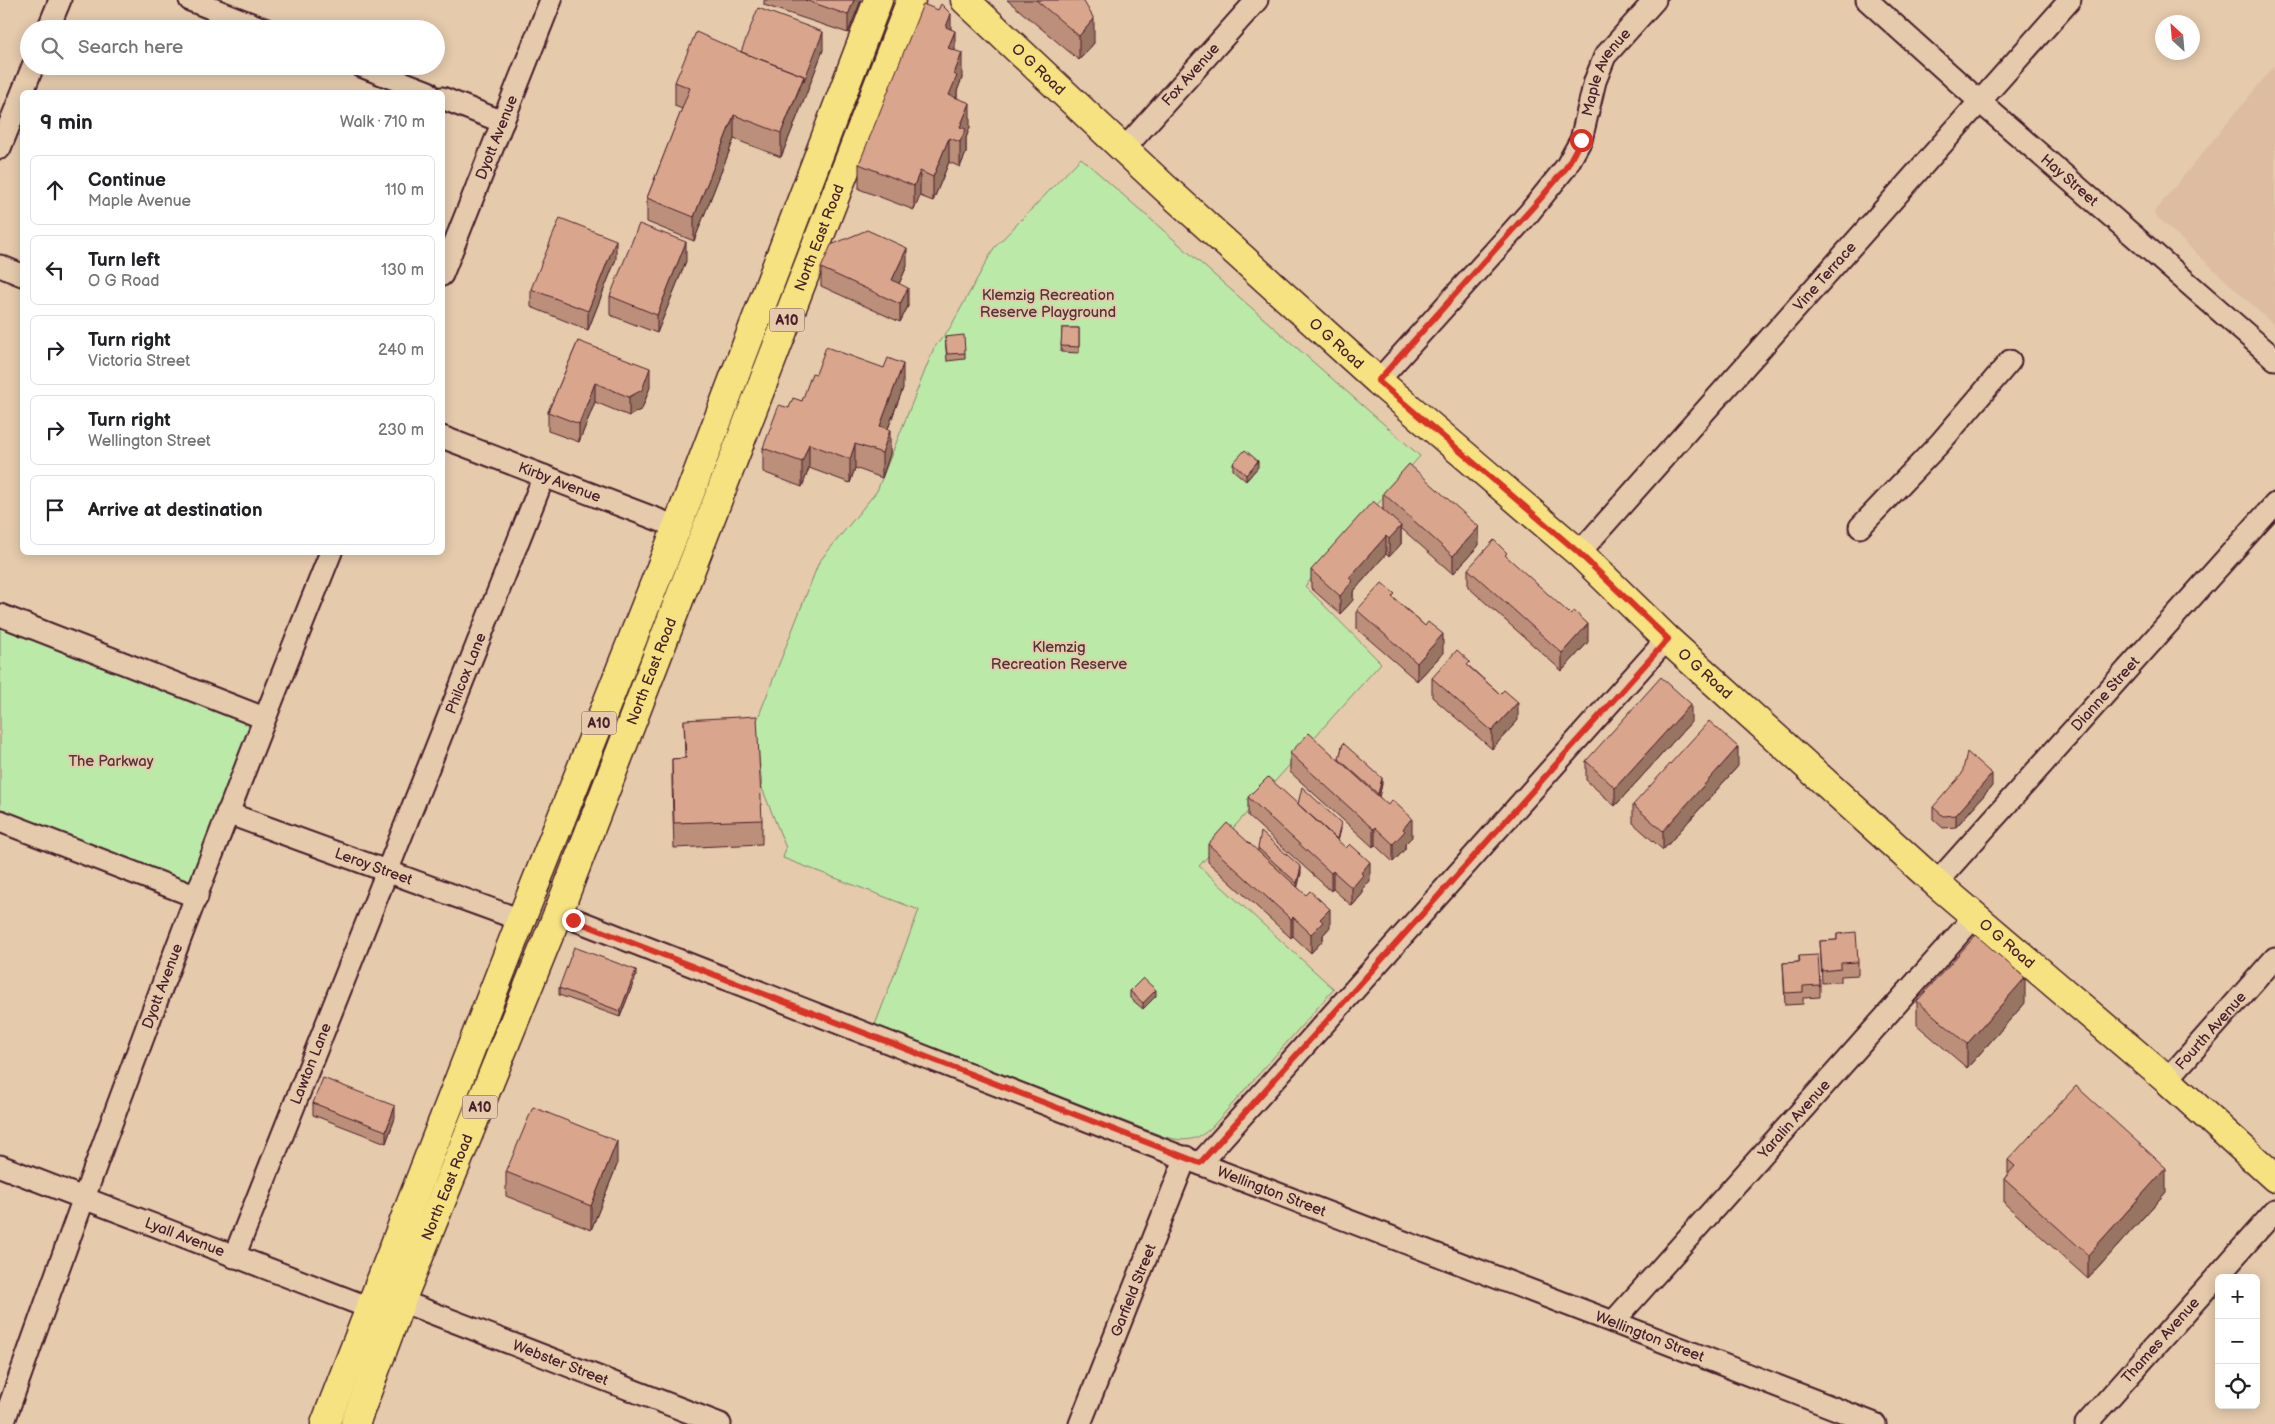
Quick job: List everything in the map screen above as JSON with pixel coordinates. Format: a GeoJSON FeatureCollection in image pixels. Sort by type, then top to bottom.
{"type":"FeatureCollection","features":[{"type":"Feature","properties":{"kind":"main road","name":"North East Road"},"geometry":{"type":"LineString","coordinates":[[325,1424],[521,920],[677,527],[878,0]]}},
{"type":"Feature","properties":{"kind":"main road","name":"North East Road"},"geometry":{"type":"LineString","coordinates":[[355,1424],[401,1301],[558,913],[911,0]]}},
{"type":"Feature","properties":{"kind":"main road","name":"O G Road"},"geometry":{"type":"LineString","coordinates":[[965,0],[1124,149],[1378,381],[1579,553],[1668,639],[1936,883],[2167,1080],[2275,1178]]}},
{"type":"Feature","properties":{"kind":"main road"},"geometry":{"type":"LineString","coordinates":[[677,527],[704,538]]}},
{"type":"Feature","properties":{"kind":"main road"},"geometry":{"type":"LineString","coordinates":[[521,920],[558,913]]}},
{"type":"Feature","properties":{"kind":"main road"},"geometry":{"type":"LineString","coordinates":[[370,1308],[401,1301]]}},
{"type":"Feature","properties":{"kind":"street"},"geometry":{"type":"LineString","coordinates":[[52,20],[60,0]]}},
{"type":"Feature","properties":{"kind":"street"},"geometry":{"type":"LineString","coordinates":[[190,0],[241,20]]}},
{"type":"Feature","properties":{"kind":"street","name":"Dyott Avenue"},"geometry":{"type":"LineString","coordinates":[[445,267],[551,0]]}},
{"type":"Feature","properties":{"kind":"street","name":"Fox Avenue"},"geometry":{"type":"LineString","coordinates":[[1124,149],[1257,0]]}},
{"type":"Feature","properties":{"kind":"street","name":"Maple Avenue"},"geometry":{"type":"LineString","coordinates":[[1378,381],[1566,168],[1581,140],[1595,81],[1605,56],[1655,0]]}},
{"type":"Feature","properties":{"kind":"street","name":"Hay Street"},"geometry":{"type":"LineString","coordinates":[[1867,0],[1980,102],[2275,359]]}},
{"type":"Feature","properties":{"kind":"street","name":"Vine Terrace"},"geometry":{"type":"LineString","coordinates":[[1579,553],[2070,0]]}},
{"type":"Feature","properties":{"kind":"street"},"geometry":{"type":"LineString","coordinates":[[23,90],[29,75]]}},
{"type":"Feature","properties":{"kind":"street"},"geometry":{"type":"LineString","coordinates":[[384,75],[423,90]]}},
{"type":"Feature","properties":{"kind":"street"},"geometry":{"type":"LineString","coordinates":[[0,148],[20,98]]}},
{"type":"Feature","properties":{"kind":"street"},"geometry":{"type":"LineString","coordinates":[[445,99],[503,122]]}},
{"type":"Feature","properties":{"kind":"street"},"geometry":{"type":"LineString","coordinates":[[0,266],[20,274]]}},
{"type":"Feature","properties":{"kind":"street"},"geometry":{"type":"LineString","coordinates":[[1860,527],[1940,443],[2010,361]]}},
{"type":"Feature","properties":{"kind":"street","name":"Kirby Avenue"},"geometry":{"type":"LineString","coordinates":[[445,438],[677,527]]}},
{"type":"Feature","properties":{"kind":"street","name":"Philcox Lane"},"geometry":{"type":"LineString","coordinates":[[387,871],[544,476]]}},
{"type":"Feature","properties":{"kind":"street","name":"Dianne Street"},"geometry":{"type":"LineString","coordinates":[[1936,883],[2275,504]]}},
{"type":"Feature","properties":{"kind":"street","name":"Dyott Avenue"},"geometry":{"type":"LineString","coordinates":[[3,1424],[82,1199],[227,813],[330,555]]}},
{"type":"Feature","properties":{"kind":"street"},"geometry":{"type":"LineString","coordinates":[[0,615],[264,718]]}},
{"type":"Feature","properties":{"kind":"street"},"geometry":{"type":"LineString","coordinates":[[1193,1160],[1668,639]]}},
{"type":"Feature","properties":{"kind":"street","name":"Leroy Street"},"geometry":{"type":"LineString","coordinates":[[227,813],[521,920]]}},
{"type":"Feature","properties":{"kind":"street"},"geometry":{"type":"LineString","coordinates":[[0,821],[197,897]]}},
{"type":"Feature","properties":{"kind":"street","name":"Lawton Lane"},"geometry":{"type":"LineString","coordinates":[[234,1257],[387,871]]}},
{"type":"Feature","properties":{"kind":"street","name":"Wellington Street"},"geometry":{"type":"LineString","coordinates":[[558,913],[1875,1424]]}},
{"type":"Feature","properties":{"kind":"street","name":"Yaralin Avenue"},"geometry":{"type":"LineString","coordinates":[[1614,1322],[1975,916]]}},
{"type":"Feature","properties":{"kind":"street","name":"Fourth Avenue"},"geometry":{"type":"LineString","coordinates":[[2167,1080],[2275,958]]}},
{"type":"Feature","properties":{"kind":"street","name":"Garfield Street"},"geometry":{"type":"LineString","coordinates":[[1080,1424],[1193,1160]]}},
{"type":"Feature","properties":{"kind":"street","name":"Lyall Avenue"},"geometry":{"type":"LineString","coordinates":[[0,1166],[370,1308]]}},
{"type":"Feature","properties":{"kind":"street","name":"Thames Avenue"},"geometry":{"type":"LineString","coordinates":[[2086,1424],[2275,1211]]}},
{"type":"Feature","properties":{"kind":"street","name":"Webster Street"},"geometry":{"type":"LineString","coordinates":[[401,1301],[720,1424]]}},
{"type":"Feature","properties":{"kind":"shaded area"},"geometry":{"type":"Polygon","coordinates":[[[2275,65],[2275,326],[2153,213],[2275,65]]]}},
{"type":"Feature","properties":{"kind":"green space","name":"Klemzig Recreation Reserve"},"geometry":{"type":"Polygon","coordinates":[[[1081,158],[1420,456],[1305,586],[1381,663],[1199,866],[1334,989],[1212,1127],[1196,1138],[1185,1140],[1165,1137],[875,1025],[919,910],[783,858],[786,848],[762,788],[756,723],[819,562],[877,491],[934,348],[950,328],[994,248],[1081,158]]]}},
{"type":"Feature","properties":{"kind":"green space","name":"The Parkway"},"geometry":{"type":"Polygon","coordinates":[[[0,615],[264,718],[194,896],[0,820],[0,615]]]}},
{"type":"Feature","properties":{"kind":"building"},"geometry":{"type":"Polygon","coordinates":[[[805,0],[854,0],[848,15],[805,0]]]}},
{"type":"Feature","properties":{"kind":"building"},"geometry":{"type":"Polygon","coordinates":[[[1036,0],[1083,0],[1094,19],[1079,36],[1036,0]]]}},
{"type":"Feature","properties":{"kind":"building"},"geometry":{"type":"Polygon","coordinates":[[[923,4],[938,10],[941,4],[951,14],[946,27],[955,31],[948,48],[962,53],[954,74],[957,76],[949,95],[970,103],[960,127],[966,129],[960,142],[949,138],[933,177],[920,171],[914,186],[859,164],[923,4]]]}},
{"type":"Feature","properties":{"kind":"building"},"geometry":{"type":"Polygon","coordinates":[[[758,8],[823,32],[804,81],[804,76],[741,52],[758,8]]]}},
{"type":"Feature","properties":{"kind":"building"},"geometry":{"type":"Polygon","coordinates":[[[696,32],[804,76],[781,133],[734,115],[694,217],[647,198],[690,88],[675,82],[696,32]]]}},
{"type":"Feature","properties":{"kind":"building"},"geometry":{"type":"Polygon","coordinates":[[[560,218],[616,240],[588,311],[531,289],[560,218]]]}},
{"type":"Feature","properties":{"kind":"building"},"geometry":{"type":"Polygon","coordinates":[[[639,224],[686,242],[657,315],[610,296],[639,224]]]}},
{"type":"Feature","properties":{"kind":"building"},"geometry":{"type":"Polygon","coordinates":[[[867,230],[907,248],[892,280],[908,288],[900,304],[821,268],[831,245],[867,230]]]}},
{"type":"Feature","properties":{"kind":"building"},"geometry":{"type":"Polygon","coordinates":[[[1062,328],[1079,328],[1079,347],[1061,346],[1062,328]]]}},
{"type":"Feature","properties":{"kind":"building"},"geometry":{"type":"Polygon","coordinates":[[[964,335],[965,353],[947,354],[945,337],[964,335]]]}},
{"type":"Feature","properties":{"kind":"building"},"geometry":{"type":"Polygon","coordinates":[[[578,341],[650,368],[642,390],[629,397],[595,383],[579,424],[548,412],[578,341]]]}},
{"type":"Feature","properties":{"kind":"building"},"geometry":{"type":"Polygon","coordinates":[[[826,347],[884,368],[888,358],[903,364],[880,426],[890,430],[882,453],[855,444],[850,459],[809,444],[802,462],[763,448],[779,405],[789,408],[793,398],[802,401],[812,373],[816,374],[826,347]]]}},
{"type":"Feature","properties":{"kind":"building"},"geometry":{"type":"Polygon","coordinates":[[[1245,450],[1258,461],[1246,475],[1233,463],[1245,450]]]}},
{"type":"Feature","properties":{"kind":"building"},"geometry":{"type":"Polygon","coordinates":[[[1409,464],[1479,527],[1453,556],[1383,493],[1409,464]]]}},
{"type":"Feature","properties":{"kind":"building"},"geometry":{"type":"Polygon","coordinates":[[[1373,501],[1401,526],[1389,539],[1386,536],[1349,578],[1353,581],[1340,596],[1311,570],[1373,501]]]}},
{"type":"Feature","properties":{"kind":"building"},"geometry":{"type":"Polygon","coordinates":[[[1494,540],[1507,553],[1505,555],[1570,614],[1574,611],[1588,624],[1562,653],[1468,569],[1494,540]]]}},
{"type":"Feature","properties":{"kind":"building"},"geometry":{"type":"Polygon","coordinates":[[[1382,583],[1395,594],[1392,597],[1425,626],[1428,622],[1443,634],[1417,663],[1357,610],[1382,583]]]}},
{"type":"Feature","properties":{"kind":"building"},"geometry":{"type":"Polygon","coordinates":[[[1457,650],[1470,662],[1467,665],[1500,694],[1504,690],[1518,702],[1492,731],[1432,678],[1457,650]]]}},
{"type":"Feature","properties":{"kind":"building"},"geometry":{"type":"Polygon","coordinates":[[[1661,677],[1691,704],[1615,788],[1586,761],[1661,677]]]}},
{"type":"Feature","properties":{"kind":"building"},"geometry":{"type":"Polygon","coordinates":[[[757,716],[762,820],[674,823],[672,759],[686,758],[684,720],[757,716]]]}},
{"type":"Feature","properties":{"kind":"building"},"geometry":{"type":"Polygon","coordinates":[[[1709,721],[1738,747],[1663,831],[1633,805],[1709,721]]]}},
{"type":"Feature","properties":{"kind":"building"},"geometry":{"type":"Polygon","coordinates":[[[1309,733],[1388,805],[1392,800],[1412,818],[1403,829],[1405,831],[1393,844],[1375,827],[1373,829],[1290,753],[1309,733]]]}},
{"type":"Feature","properties":{"kind":"building"},"geometry":{"type":"Polygon","coordinates":[[[1343,743],[1382,778],[1378,794],[1339,759],[1343,743]]]}},
{"type":"Feature","properties":{"kind":"building"},"geometry":{"type":"Polygon","coordinates":[[[1967,752],[1992,774],[1956,815],[1943,816],[1933,807],[1962,774],[1967,752]]]}},
{"type":"Feature","properties":{"kind":"building"},"geometry":{"type":"Polygon","coordinates":[[[1268,777],[1346,848],[1350,844],[1370,862],[1361,873],[1363,875],[1352,888],[1333,871],[1331,873],[1248,797],[1268,777]]]}},
{"type":"Feature","properties":{"kind":"building"},"geometry":{"type":"Polygon","coordinates":[[[1302,787],[1341,823],[1337,839],[1298,804],[1302,787]]]}},
{"type":"Feature","properties":{"kind":"building"},"geometry":{"type":"Polygon","coordinates":[[[1227,823],[1306,895],[1310,891],[1330,909],[1320,919],[1323,922],[1311,934],[1293,917],[1291,919],[1208,844],[1227,823]]]}},
{"type":"Feature","properties":{"kind":"building"},"geometry":{"type":"Polygon","coordinates":[[[1261,832],[1301,867],[1297,883],[1258,848],[1261,832]]]}},
{"type":"Feature","properties":{"kind":"building"},"geometry":{"type":"Polygon","coordinates":[[[1856,932],[1858,962],[1841,963],[1841,969],[1822,971],[1820,941],[1837,940],[1837,934],[1856,932]]]}},
{"type":"Feature","properties":{"kind":"building"},"geometry":{"type":"Polygon","coordinates":[[[1976,935],[2025,978],[1967,1044],[1917,1001],[1976,935]]]}},
{"type":"Feature","properties":{"kind":"building"},"geometry":{"type":"Polygon","coordinates":[[[574,947],[636,970],[620,1011],[559,988],[574,947]]]}},
{"type":"Feature","properties":{"kind":"building"},"geometry":{"type":"Polygon","coordinates":[[[1818,955],[1820,985],[1803,986],[1803,992],[1785,993],[1783,963],[1800,962],[1799,956],[1818,955]]]}},
{"type":"Feature","properties":{"kind":"building"},"geometry":{"type":"Polygon","coordinates":[[[1143,978],[1156,990],[1143,1003],[1130,991],[1143,978]]]}},
{"type":"Feature","properties":{"kind":"building"},"geometry":{"type":"Polygon","coordinates":[[[323,1078],[395,1106],[386,1131],[313,1103],[323,1078]]]}},
{"type":"Feature","properties":{"kind":"building"},"geometry":{"type":"Polygon","coordinates":[[[2076,1086],[2166,1168],[2088,1255],[2004,1179],[2015,1166],[2008,1160],[2076,1086]]]}},
{"type":"Feature","properties":{"kind":"building"},"geometry":{"type":"Polygon","coordinates":[[[533,1107],[617,1141],[591,1206],[506,1172],[533,1107]]]}},
{"type":"Feature","properties":{"kind":"route"},"geometry":{"type":"LineString","coordinates":[[573,920],[1200,1163],[1668,639],[1579,553],[1378,381],[1541,198],[1566,168],[1581,140]]}},
{"type":"Feature","properties":{"kind":"park label","name":"Klemzig Recreation Reserve Playground"},"geometry":{"type":"Point","coordinates":[1048,304]}}]}
